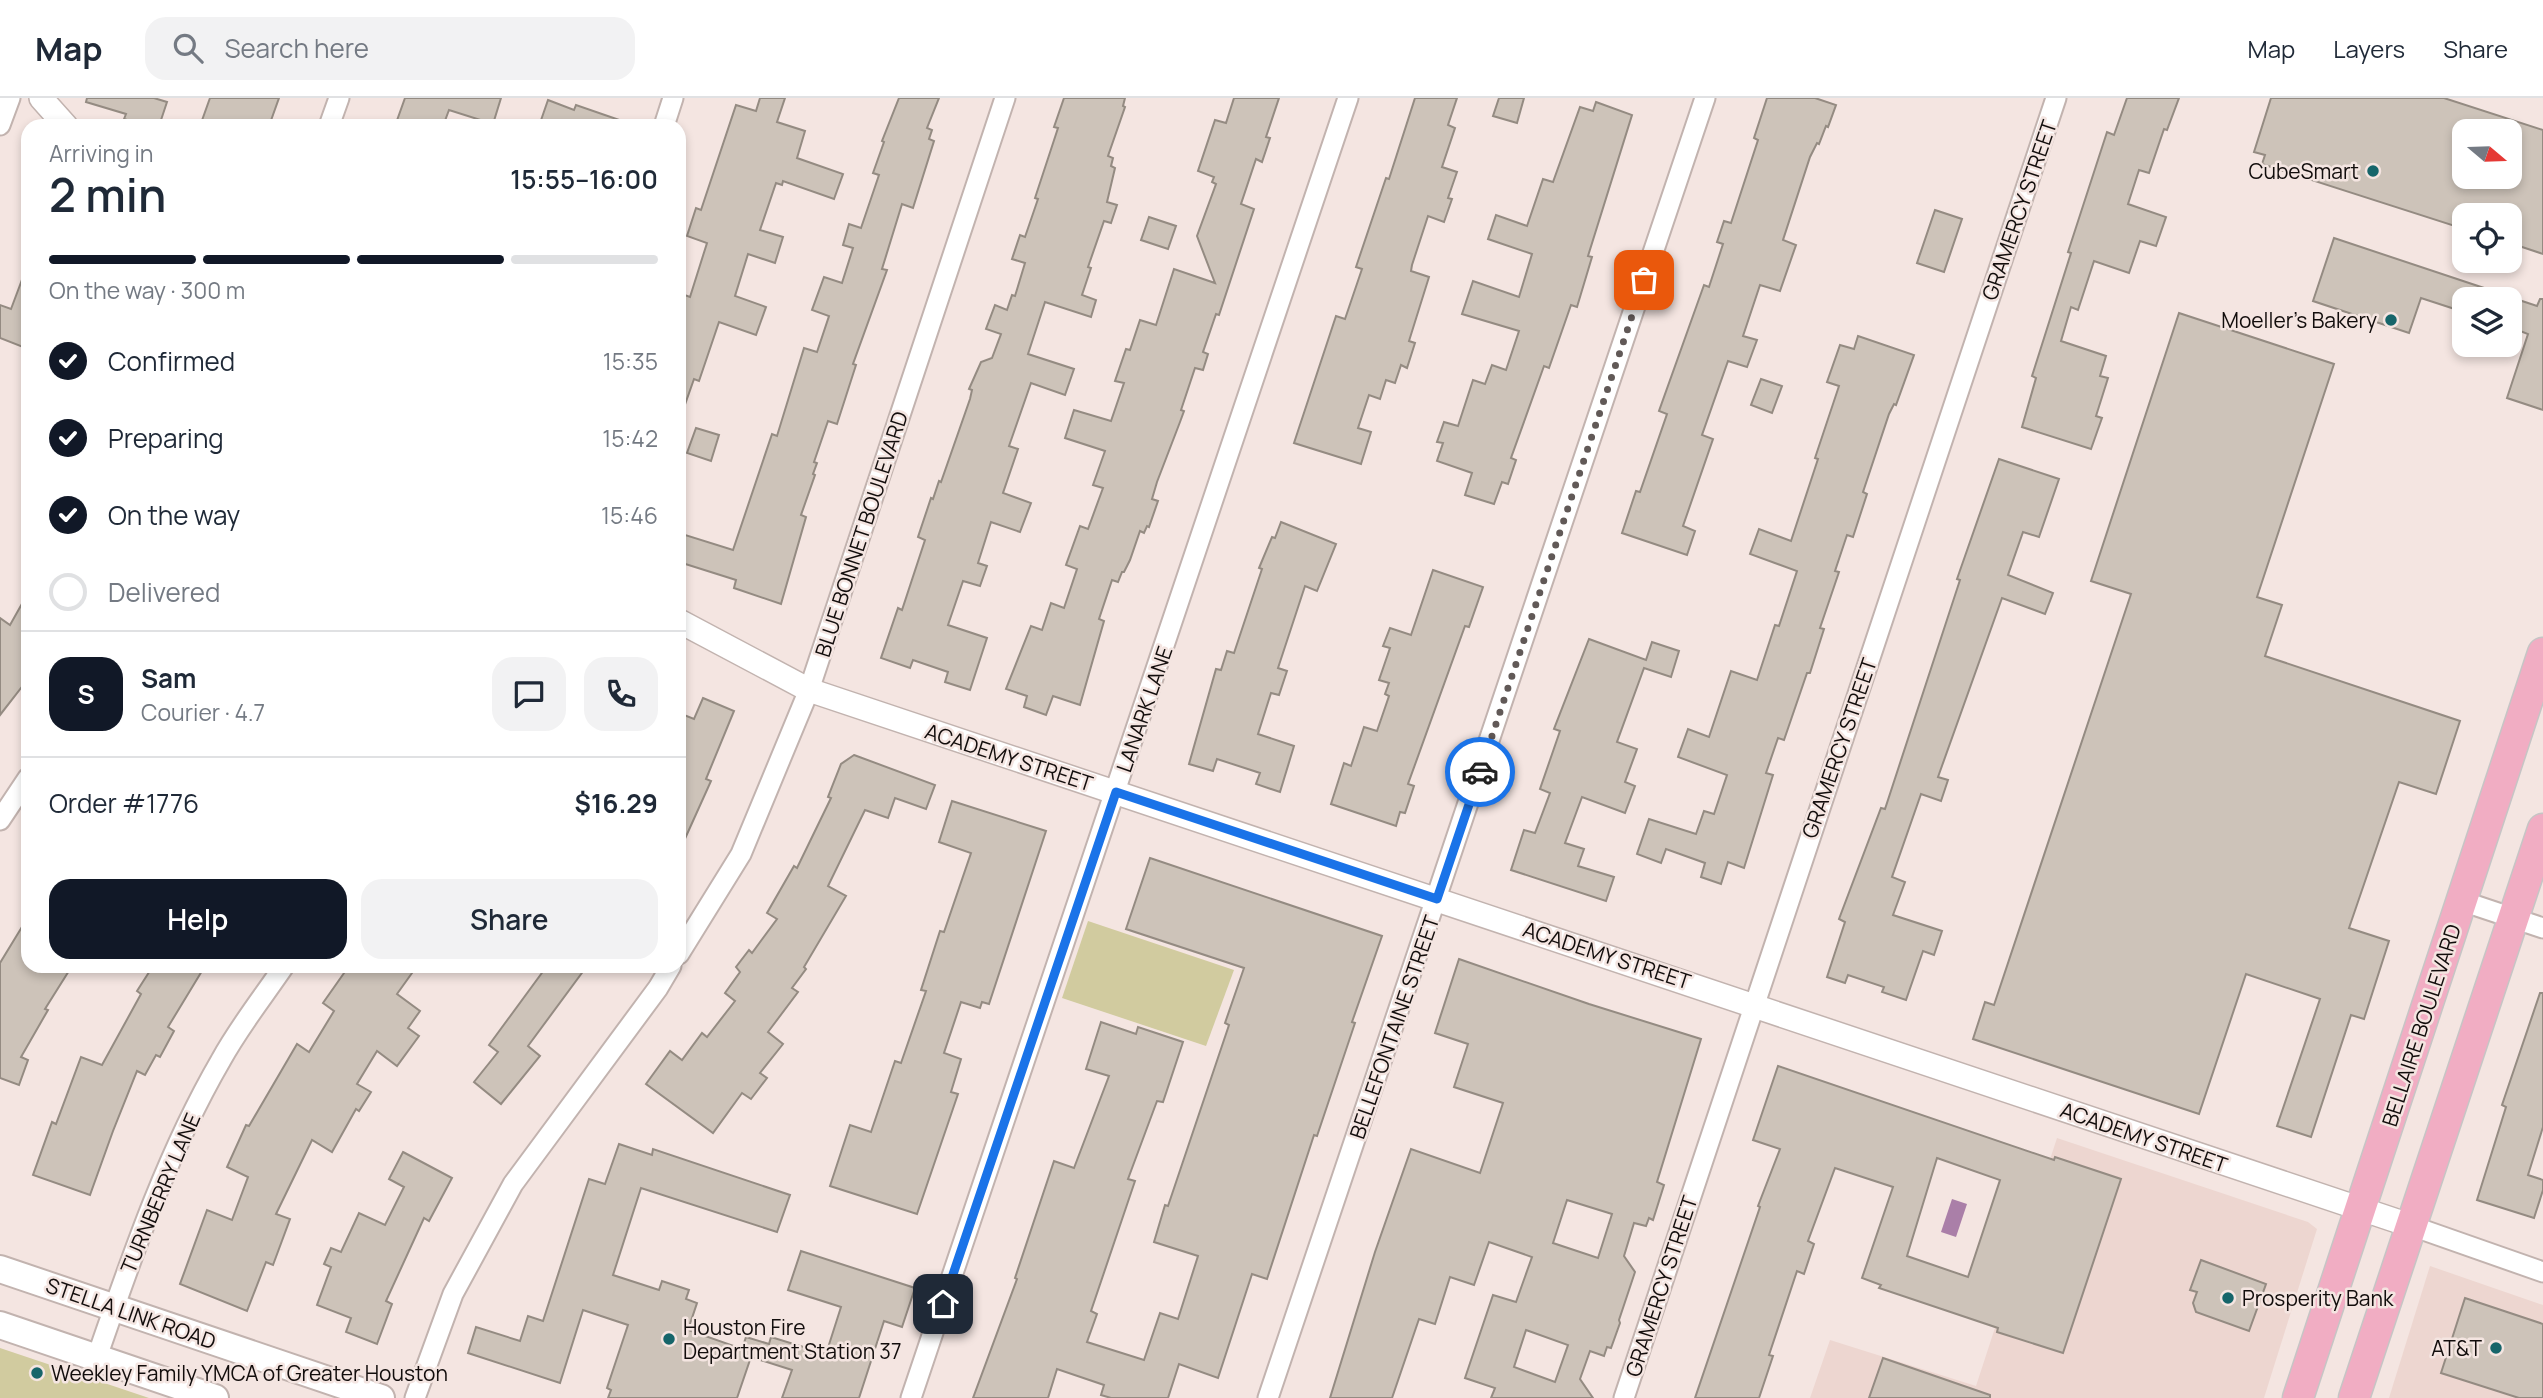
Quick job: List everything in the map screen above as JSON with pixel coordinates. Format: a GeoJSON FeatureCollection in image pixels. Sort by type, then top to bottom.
{"type":"FeatureCollection","features":[{"type":"Feature","properties":{"kind":"main road","name":"BELLAIRE BOULEVARD"},"geometry":{"type":"LineString","coordinates":[[2298,1398],[2543,653]]}},
{"type":"Feature","properties":{"kind":"main road"},"geometry":{"type":"LineString","coordinates":[[2354,1398],[2543,828]]}},
{"type":"Feature","properties":{"kind":"main road","name":"STELLA LINK ROAD"},"geometry":{"type":"LineString","coordinates":[[0,1269],[381,1398]]}},
{"type":"Feature","properties":{"kind":"main road"},"geometry":{"type":"LineString","coordinates":[[0,1325],[215,1398]]}},
{"type":"Feature","properties":{"kind":"street"},"geometry":{"type":"LineString","coordinates":[[0,125],[10,98]]}},
{"type":"Feature","properties":{"kind":"street"},"geometry":{"type":"LineString","coordinates":[[41,98],[60,119]]}},
{"type":"Feature","properties":{"kind":"street"},"geometry":{"type":"LineString","coordinates":[[332,119],[339,98]]}},
{"type":"Feature","properties":{"kind":"street"},"geometry":{"type":"LineString","coordinates":[[666,119],[673,98]]}},
{"type":"Feature","properties":{"kind":"street","name":"BLUE BONNET BOULEVARD"},"geometry":{"type":"LineString","coordinates":[[686,943],[741,854],[810,690],[1005,98]]}},
{"type":"Feature","properties":{"kind":"street","name":"LANARK LANE"},"geometry":{"type":"LineString","coordinates":[[911,1398],[1348,98]]}},
{"type":"Feature","properties":{"kind":"street","name":"BELLEFONTAINE STREET"},"geometry":{"type":"LineString","coordinates":[[1268,1398],[1704,98]]}},
{"type":"Feature","properties":{"kind":"street","name":"GRAMERCY STREET"},"geometry":{"type":"LineString","coordinates":[[1624,1398],[2056,98]]}},
{"type":"Feature","properties":{"kind":"street","name":"ACADEMY STREET"},"geometry":{"type":"LineString","coordinates":[[686,625],[810,690],[1753,1004],[2543,1272]]}},
{"type":"Feature","properties":{"kind":"street"},"geometry":{"type":"LineString","coordinates":[[0,820],[21,788]]}},
{"type":"Feature","properties":{"kind":"street"},"geometry":{"type":"LineString","coordinates":[[2462,901],[2543,928]]}},
{"type":"Feature","properties":{"kind":"street","name":"TURNBERRY LANE"},"geometry":{"type":"LineString","coordinates":[[97,1357],[164,1173],[189,1120],[222,1058],[279,973]]}},
{"type":"Feature","properties":{"kind":"street"},"geometry":{"type":"LineString","coordinates":[[415,1398],[453,1294],[513,1184],[667,973]]}},
{"type":"Feature","properties":{"kind":"shaded area"},"geometry":{"type":"Polygon","coordinates":[[[1088,921],[1234,970],[1206,1046],[1062,998],[1088,921]]]}},
{"type":"Feature","properties":{"kind":"shaded area"},"geometry":{"type":"Polygon","coordinates":[[[2057,1138],[2308,1222],[2317,1229],[2264,1398],[1810,1398],[1830,1340],[1976,1386],[2057,1138]]]}},
{"type":"Feature","properties":{"kind":"shaded area"},"geometry":{"type":"Polygon","coordinates":[[[1952,1199],[1967,1204],[1956,1237],[1941,1232],[1952,1199]]]}},
{"type":"Feature","properties":{"kind":"shaded area"},"geometry":{"type":"Polygon","coordinates":[[[2430,1266],[2543,1305],[2543,1398],[2389,1398],[2430,1266]]]}},
{"type":"Feature","properties":{"kind":"shaded area","name":"Weekley Family YMCA of Greater Houston"},"geometry":{"type":"Polygon","coordinates":[[[0,1348],[149,1398],[0,1398],[0,1348]]]}},
{"type":"Feature","properties":{"kind":"building"},"geometry":{"type":"Polygon","coordinates":[[[87,98],[154,98],[167,102],[161,119],[124,119],[126,114],[86,102],[87,98]]]}},
{"type":"Feature","properties":{"kind":"building"},"geometry":{"type":"Polygon","coordinates":[[[210,98],[279,98],[272,119],[202,119],[210,98]]]}},
{"type":"Feature","properties":{"kind":"building"},"geometry":{"type":"Polygon","coordinates":[[[405,98],[501,98],[495,119],[477,119],[449,110],[446,119],[398,119],[405,98]]]}},
{"type":"Feature","properties":{"kind":"building"},"geometry":{"type":"Polygon","coordinates":[[[760,98],[785,98],[777,122],[805,131],[797,158],[843,174],[834,199],[783,181],[782,185],[776,183],[760,230],[783,237],[775,263],[748,254],[735,296],[766,307],[756,335],[719,322],[699,381],[694,379],[686,402],[686,296],[690,297],[707,243],[687,236],[696,208],[701,210],[736,105],[756,111],[760,98]]]}},
{"type":"Feature","properties":{"kind":"building"},"geometry":{"type":"Polygon","coordinates":[[[899,98],[939,98],[927,128],[932,130],[929,139],[934,141],[913,208],[902,204],[882,269],[887,270],[853,364],[856,365],[837,424],[828,421],[814,462],[817,463],[813,474],[815,475],[801,515],[806,517],[781,604],[734,588],[736,580],[686,564],[686,535],[733,550],[772,434],[777,436],[804,348],[817,352],[829,316],[812,310],[824,277],[842,283],[853,248],[843,245],[849,224],[861,228],[879,175],[873,173],[884,142],[882,141],[899,98]]]}},
{"type":"Feature","properties":{"kind":"building"},"geometry":{"type":"Polygon","coordinates":[[[1064,98],[1125,98],[1125,107],[1108,156],[1113,158],[1111,166],[1115,168],[1107,202],[1117,205],[1111,223],[1104,221],[1088,267],[1091,268],[1082,295],[1096,300],[1091,317],[1045,302],[1028,354],[1074,369],[1065,395],[1031,383],[1009,446],[1018,449],[1003,493],[1031,503],[1020,532],[991,522],[978,563],[987,566],[980,586],[963,581],[948,625],[987,638],[970,690],[945,682],[948,672],[913,660],[910,668],[881,658],[898,608],[902,610],[925,540],[918,537],[931,498],[933,499],[939,481],[941,482],[970,399],[972,390],[969,389],[981,362],[992,358],[1001,334],[986,329],[995,305],[1007,310],[1012,295],[1015,296],[1025,263],[1012,259],[1020,235],[1025,237],[1038,199],[1035,198],[1058,128],[1054,127],[1064,98]]]}},
{"type":"Feature","properties":{"kind":"building"},"geometry":{"type":"Polygon","coordinates":[[[1234,98],[1279,98],[1266,137],[1270,138],[1262,162],[1256,159],[1241,204],[1254,209],[1219,315],[1216,314],[1203,352],[1208,354],[1203,370],[1195,368],[1181,410],[1184,411],[1157,482],[1152,499],[1158,501],[1149,527],[1147,526],[1144,533],[1140,531],[1130,560],[1118,582],[1112,580],[1099,619],[1104,621],[1080,705],[1053,696],[1046,715],[1024,707],[1027,696],[1006,689],[1031,626],[1042,630],[1051,603],[1064,608],[1077,569],[1066,565],[1080,526],[1088,529],[1103,488],[1093,485],[1105,451],[1065,438],[1074,410],[1111,421],[1124,383],[1115,381],[1126,349],[1130,350],[1140,320],[1156,325],[1174,269],[1215,283],[1197,236],[1216,184],[1212,182],[1214,177],[1198,171],[1215,120],[1226,123],[1234,98]]]}},
{"type":"Feature","properties":{"kind":"building"},"geometry":{"type":"Polygon","coordinates":[[[1415,98],[1457,98],[1448,125],[1455,128],[1442,167],[1457,172],[1448,198],[1452,199],[1444,222],[1428,216],[1412,265],[1411,271],[1429,277],[1409,341],[1415,343],[1407,368],[1401,365],[1395,383],[1386,380],[1380,399],[1369,395],[1358,428],[1371,432],[1361,464],[1294,443],[1336,316],[1345,319],[1362,269],[1356,267],[1386,178],[1389,179],[1415,98]]]}},
{"type":"Feature","properties":{"kind":"building"},"geometry":{"type":"Polygon","coordinates":[[[1499,98],[1524,98],[1517,123],[1493,116],[1499,98]]]}},
{"type":"Feature","properties":{"kind":"building"},"geometry":{"type":"Polygon","coordinates":[[[1767,98],[1815,98],[1836,105],[1828,127],[1826,126],[1810,157],[1783,240],[1796,245],[1780,291],[1760,285],[1743,336],[1757,340],[1747,367],[1728,361],[1702,435],[1713,439],[1683,526],[1695,531],[1687,555],[1622,533],[1636,491],[1640,492],[1667,414],[1659,411],[1704,285],[1709,287],[1723,244],[1717,242],[1724,221],[1731,223],[1758,140],[1754,138],[1767,98]]]}},
{"type":"Feature","properties":{"kind":"building"},"geometry":{"type":"Polygon","coordinates":[[[2127,98],[2179,98],[2167,130],[2164,129],[2149,173],[2139,170],[2128,204],[2166,217],[2156,246],[2140,241],[2129,273],[2094,261],[2078,310],[2071,307],[2061,341],[2106,356],[2100,376],[2108,378],[2096,416],[2102,418],[2091,449],[2022,427],[2036,378],[2032,376],[2071,253],[2068,252],[2107,132],[2114,135],[2127,98]]]}},
{"type":"Feature","properties":{"kind":"building","name":"CubeSmart"},"geometry":{"type":"Polygon","coordinates":[[[2271,98],[2444,98],[2509,119],[2452,119],[2452,189],[2522,189],[2522,123],[2543,130],[2543,254],[2522,247],[2522,203],[2452,203],[2452,225],[2262,164],[2265,155],[2254,152],[2271,98]]]}},
{"type":"Feature","properties":{"kind":"building"},"geometry":{"type":"Polygon","coordinates":[[[548,100],[574,110],[576,105],[616,119],[541,119],[548,100]]]}},
{"type":"Feature","properties":{"kind":"building"},"geometry":{"type":"Polygon","coordinates":[[[1596,102],[1632,115],[1588,256],[1592,257],[1577,307],[1571,305],[1549,368],[1544,366],[1511,458],[1516,460],[1508,484],[1502,482],[1494,504],[1465,495],[1472,473],[1437,461],[1443,443],[1437,442],[1444,422],[1458,426],[1473,380],[1485,384],[1492,365],[1506,370],[1519,331],[1462,314],[1473,281],[1519,297],[1532,254],[1488,239],[1496,215],[1527,226],[1543,179],[1553,182],[1580,107],[1593,111],[1596,102]]]}},
{"type":"Feature","properties":{"kind":"building"},"geometry":{"type":"Polygon","coordinates":[[[1935,210],[1962,219],[1944,272],[1917,263],[1935,210]]]}},
{"type":"Feature","properties":{"kind":"building"},"geometry":{"type":"Polygon","coordinates":[[[1149,217],[1176,226],[1168,249],[1141,240],[1149,217]]]}},
{"type":"Feature","properties":{"kind":"building","name":"Moeller's Bakery"},"geometry":{"type":"Polygon","coordinates":[[[2334,238],[2481,287],[2452,287],[2452,308],[2421,298],[2409,333],[2313,301],[2334,238]]]}},
{"type":"Feature","properties":{"kind":"building"},"geometry":{"type":"Polygon","coordinates":[[[21,282],[21,346],[0,338],[0,305],[11,309],[21,282]]]}},
{"type":"Feature","properties":{"kind":"building"},"geometry":{"type":"Polygon","coordinates":[[[2540,299],[2543,299],[2543,410],[2507,398],[2528,334],[2522,332],[2522,301],[2537,306],[2540,299]]]}},
{"type":"Feature","properties":{"kind":"building"},"geometry":{"type":"Polygon","coordinates":[[[2179,313],[2334,364],[2257,597],[2282,605],[2265,656],[2460,721],[2436,794],[2399,782],[2349,928],[2389,941],[2364,1019],[2351,1015],[2311,1137],[2277,1126],[2320,999],[2246,974],[2199,1114],[1973,1039],[1985,1002],[1994,1005],[2131,594],[2091,581],[2179,313]]]}},
{"type":"Feature","properties":{"kind":"building"},"geometry":{"type":"Polygon","coordinates":[[[1858,336],[1914,355],[1896,405],[1894,404],[1889,414],[1863,492],[1867,494],[1853,537],[1847,535],[1835,571],[1839,572],[1820,628],[1824,629],[1810,673],[1807,673],[1784,740],[1778,738],[1766,773],[1773,775],[1744,868],[1728,862],[1721,884],[1701,877],[1705,863],[1666,849],[1661,863],[1637,854],[1649,819],[1696,834],[1704,811],[1714,814],[1727,775],[1678,757],[1688,729],[1709,737],[1731,671],[1757,680],[1797,571],[1750,554],[1759,529],[1791,541],[1839,386],[1827,382],[1840,345],[1854,349],[1858,336]]]}},
{"type":"Feature","properties":{"kind":"building"},"geometry":{"type":"Polygon","coordinates":[[[1761,379],[1782,386],[1772,413],[1751,405],[1761,379]]]}},
{"type":"Feature","properties":{"kind":"building"},"geometry":{"type":"Polygon","coordinates":[[[696,428],[719,435],[711,461],[687,453],[696,428]]]}},
{"type":"Feature","properties":{"kind":"building"},"geometry":{"type":"Polygon","coordinates":[[[1999,459],[2059,479],[2039,537],[2023,532],[2008,575],[2053,593],[2045,614],[2002,598],[1938,777],[1948,780],[1941,801],[1921,794],[1892,877],[1905,882],[1893,915],[1942,931],[1934,955],[1923,951],[1906,1000],[1882,992],[1884,987],[1848,975],[1845,983],[1827,977],[1845,922],[1839,919],[1881,808],[1885,809],[1960,580],[1957,579],[1999,459]]]}},
{"type":"Feature","properties":{"kind":"building"},"geometry":{"type":"Polygon","coordinates":[[[1281,522],[1336,544],[1317,591],[1305,586],[1278,668],[1287,671],[1279,695],[1271,693],[1258,734],[1294,746],[1280,792],[1256,784],[1260,773],[1217,759],[1213,771],[1189,764],[1216,669],[1221,670],[1227,651],[1234,653],[1262,569],[1259,568],[1281,522]]]}},
{"type":"Feature","properties":{"kind":"building"},"geometry":{"type":"Polygon","coordinates":[[[1433,570],[1483,587],[1469,627],[1465,626],[1408,784],[1414,786],[1405,813],[1400,812],[1396,826],[1331,804],[1344,763],[1351,766],[1364,727],[1377,731],[1389,696],[1385,694],[1389,683],[1379,680],[1390,648],[1383,646],[1390,628],[1411,635],[1433,570]]]}},
{"type":"Feature","properties":{"kind":"building"},"geometry":{"type":"Polygon","coordinates":[[[21,605],[21,688],[0,715],[0,618],[10,625],[21,605]]]}},
{"type":"Feature","properties":{"kind":"building"},"geometry":{"type":"Polygon","coordinates":[[[1589,639],[1646,660],[1652,642],[1679,651],[1671,677],[1644,668],[1617,742],[1637,749],[1625,782],[1635,786],[1625,813],[1582,797],[1565,843],[1584,849],[1578,866],[1614,877],[1606,901],[1511,870],[1524,830],[1535,833],[1550,793],[1540,789],[1560,731],[1554,729],[1589,639]]]}},
{"type":"Feature","properties":{"kind":"building"},"geometry":{"type":"Polygon","coordinates":[[[703,698],[734,711],[706,779],[711,781],[686,836],[686,716],[694,719],[703,698]]]}},
{"type":"Feature","properties":{"kind":"building"},"geometry":{"type":"Polygon","coordinates":[[[854,755],[935,785],[926,809],[895,798],[888,818],[865,810],[828,886],[846,896],[804,967],[806,969],[792,988],[798,992],[768,1032],[783,1044],[760,1073],[767,1078],[751,1099],[742,1093],[713,1133],[646,1084],[670,1051],[682,1060],[702,1033],[707,1037],[735,1001],[725,993],[740,972],[736,967],[749,950],[752,953],[777,919],[767,913],[794,866],[797,868],[831,798],[828,797],[841,764],[854,755]]]}},
{"type":"Feature","properties":{"kind":"building"},"geometry":{"type":"Polygon","coordinates":[[[952,801],[1046,831],[989,1004],[982,1002],[980,1008],[961,1002],[944,1053],[961,1059],[951,1092],[958,1094],[917,1214],[830,1186],[850,1125],[871,1132],[895,1061],[901,1063],[926,991],[921,990],[940,931],[944,932],[971,853],[939,842],[952,801]]]}},
{"type":"Feature","properties":{"kind":"building"},"geometry":{"type":"Polygon","coordinates":[[[1150,858],[1382,936],[1352,1022],[1355,1023],[1317,1136],[1314,1135],[1267,1279],[1252,1274],[1218,1378],[1179,1364],[1168,1398],[1111,1398],[1101,1395],[1104,1385],[1057,1369],[1048,1398],[973,1398],[1017,1279],[1015,1278],[1054,1161],[1074,1168],[1109,1076],[1086,1069],[1101,1022],[1136,1034],[1138,1027],[1183,1042],[1163,1102],[1157,1101],[1128,1179],[1135,1181],[1091,1311],[1097,1314],[1087,1342],[1144,1360],[1160,1313],[1178,1319],[1198,1256],[1154,1242],[1229,1025],[1225,1023],[1244,968],[1126,929],[1150,858]]]}},
{"type":"Feature","properties":{"kind":"building"},"geometry":{"type":"Polygon","coordinates":[[[21,928],[21,973],[68,973],[45,1009],[48,1010],[21,1057],[28,1060],[19,1085],[0,1078],[0,963],[21,928]]]}},
{"type":"Feature","properties":{"kind":"building"},"geometry":{"type":"Polygon","coordinates":[[[1459,959],[1701,1039],[1657,1182],[1664,1185],[1653,1220],[1649,1218],[1646,1226],[1634,1223],[1624,1256],[1635,1272],[1620,1323],[1611,1348],[1607,1347],[1604,1356],[1590,1351],[1580,1379],[1593,1398],[1491,1398],[1495,1388],[1465,1378],[1493,1295],[1516,1302],[1532,1257],[1489,1242],[1474,1285],[1450,1277],[1435,1324],[1419,1319],[1392,1398],[1330,1398],[1375,1252],[1411,1149],[1480,1173],[1503,1103],[1454,1087],[1468,1044],[1435,1033],[1459,959]],[[1567,1200],[1553,1243],[1598,1258],[1612,1214],[1567,1200]],[[1526,1330],[1514,1367],[1555,1382],[1568,1345],[1526,1330]]]}},
{"type":"Feature","properties":{"kind":"building"},"geometry":{"type":"Polygon","coordinates":[[[149,973],[201,973],[168,1027],[174,1031],[160,1057],[156,1055],[145,1075],[137,1071],[90,1195],[33,1175],[52,1122],[56,1124],[81,1057],[102,1065],[141,994],[137,991],[149,973]]]}},
{"type":"Feature","properties":{"kind":"building"},"geometry":{"type":"Polygon","coordinates":[[[344,973],[412,973],[397,994],[420,1011],[408,1028],[419,1036],[397,1066],[377,1051],[357,1084],[371,1092],[359,1111],[356,1109],[332,1152],[312,1140],[276,1214],[290,1219],[273,1265],[266,1262],[247,1311],[180,1284],[207,1210],[232,1220],[248,1177],[227,1167],[246,1125],[249,1126],[297,1044],[309,1052],[334,1011],[323,1003],[344,973]]]}},
{"type":"Feature","properties":{"kind":"building"},"geometry":{"type":"Polygon","coordinates":[[[542,973],[582,973],[528,1046],[540,1056],[501,1104],[474,1082],[498,1052],[489,1045],[542,973]]]}},
{"type":"Feature","properties":{"kind":"building"},"geometry":{"type":"Polygon","coordinates":[[[2540,993],[2543,993],[2543,1127],[2528,1175],[2543,1180],[2543,1190],[2534,1218],[2477,1200],[2506,1107],[2502,1105],[2540,993]]]}},
{"type":"Feature","properties":{"kind":"building"},"geometry":{"type":"Polygon","coordinates":[[[1778,1066],[2054,1160],[2055,1157],[2121,1179],[2063,1353],[1997,1332],[1998,1328],[1879,1288],[1881,1285],[1862,1278],[1893,1187],[1835,1168],[1808,1241],[1814,1244],[1804,1274],[1797,1271],[1769,1355],[1773,1356],[1759,1398],[1695,1398],[1760,1207],[1758,1206],[1780,1149],[1753,1140],[1778,1066]],[[1937,1158],[1907,1256],[1968,1277],[2000,1180],[1937,1158]]]}},
{"type":"Feature","properties":{"kind":"building"},"geometry":{"type":"Polygon","coordinates":[[[619,1144],[652,1155],[653,1149],[790,1195],[777,1232],[641,1188],[613,1275],[659,1290],[662,1281],[689,1290],[686,1299],[697,1303],[688,1330],[742,1349],[746,1337],[769,1344],[771,1337],[826,1354],[841,1307],[788,1290],[801,1251],[915,1288],[902,1327],[884,1321],[859,1398],[782,1398],[792,1370],[751,1357],[737,1398],[608,1398],[611,1390],[607,1388],[628,1325],[583,1310],[560,1383],[468,1353],[476,1327],[520,1341],[528,1316],[543,1321],[589,1179],[605,1184],[619,1144]]]}},
{"type":"Feature","properties":{"kind":"building"},"geometry":{"type":"Polygon","coordinates":[[[403,1152],[452,1178],[429,1221],[424,1218],[386,1301],[392,1304],[377,1344],[346,1332],[351,1318],[317,1305],[331,1267],[324,1264],[331,1248],[341,1252],[359,1213],[385,1225],[404,1187],[389,1179],[403,1152]]]}},
{"type":"Feature","properties":{"kind":"building","name":"Prosperity Bank"},"geometry":{"type":"Polygon","coordinates":[[[2201,1260],[2266,1284],[2249,1331],[2196,1312],[2193,1303],[2197,1292],[2190,1290],[2201,1260]]]}},
{"type":"Feature","properties":{"kind":"building","name":"AT&T"},"geometry":{"type":"Polygon","coordinates":[[[2465,1298],[2543,1324],[2543,1398],[2519,1398],[2441,1373],[2465,1298]]]}},
{"type":"Feature","properties":{"kind":"building"},"geometry":{"type":"Polygon","coordinates":[[[1883,1358],[1990,1395],[1990,1398],[1869,1398],[1883,1358]]]}},
{"type":"Feature","properties":{"kind":"way so far"},"geometry":{"type":"LineString","coordinates":[[1480,772],[1644,280]]}},
{"type":"Feature","properties":{"kind":"place","name":"CubeSmart"},"geometry":{"type":"Point","coordinates":[2373,171]}},
{"type":"Feature","properties":{"kind":"place","name":"Moeller's Bakery"},"geometry":{"type":"Point","coordinates":[2391,320]}},
{"type":"Feature","properties":{"kind":"place","name":"Prosperity Bank"},"geometry":{"type":"Point","coordinates":[2228,1298]}},
{"type":"Feature","properties":{"kind":"place","name":"Houston Fire Department Station 37"},"geometry":{"type":"Point","coordinates":[669,1339]}},
{"type":"Feature","properties":{"kind":"place","name":"AT&T"},"geometry":{"type":"Point","coordinates":[2496,1348]}},
{"type":"Feature","properties":{"kind":"place","name":"Weekley Family YMCA of Greater Houston"},"geometry":{"type":"Point","coordinates":[37,1373]}},
{"type":"Feature","properties":{"kind":"route"},"geometry":{"type":"LineString","coordinates":[[943,1304],[1116,792],[1437,899],[1480,772]]}}]}
